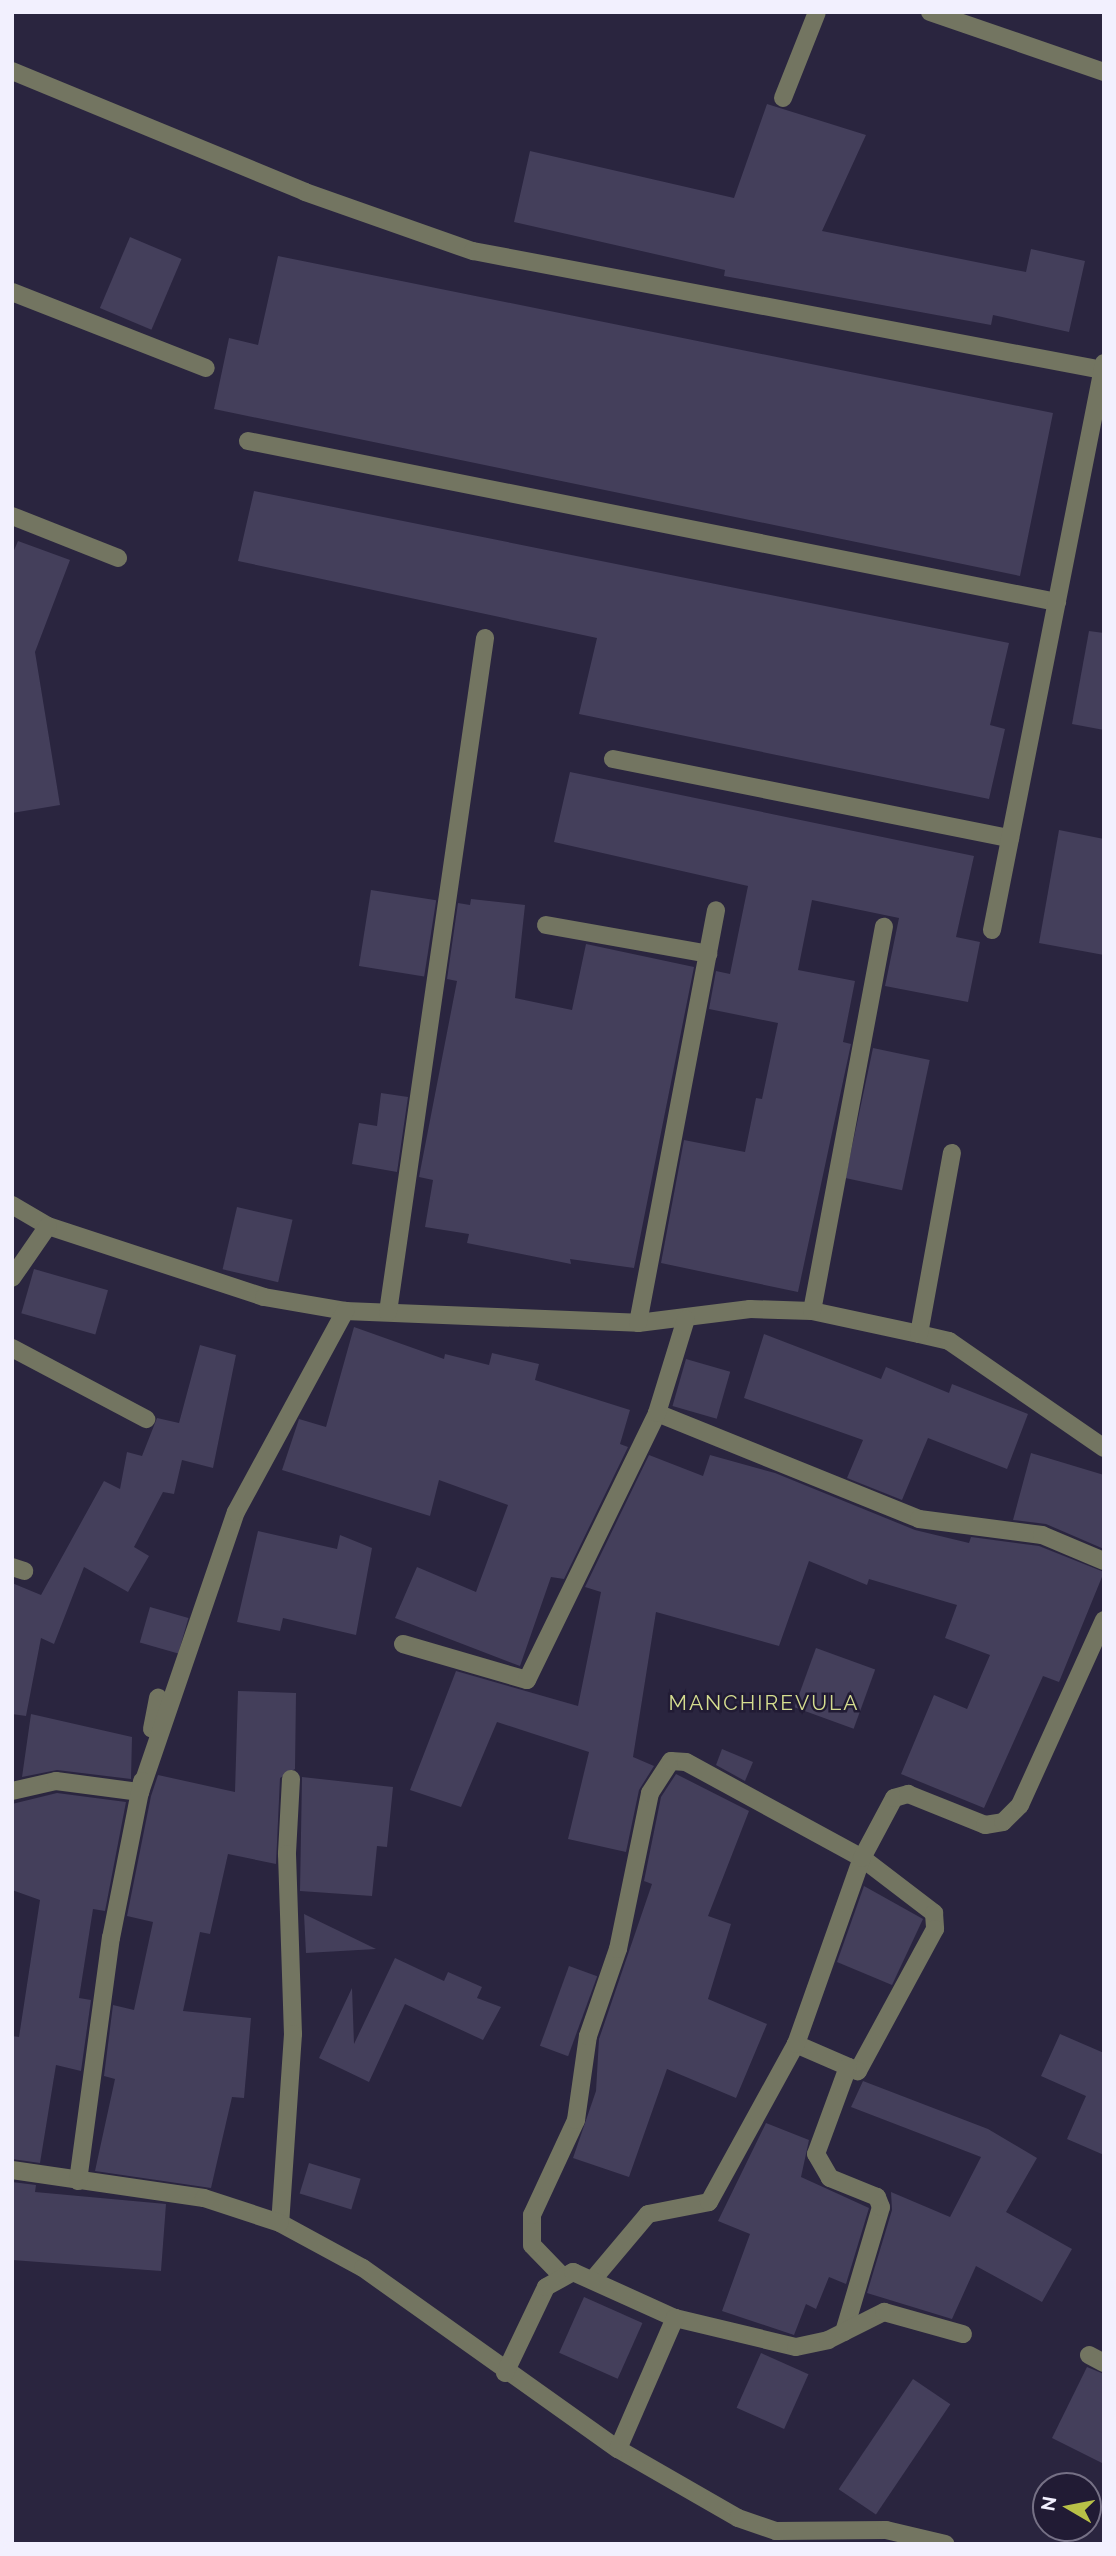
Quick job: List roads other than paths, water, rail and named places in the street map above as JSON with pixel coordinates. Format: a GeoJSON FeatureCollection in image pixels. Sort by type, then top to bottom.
{"type":"FeatureCollection","features":[{"type":"Feature","properties":{"kind":"street"},"geometry":{"type":"LineString","coordinates":[[783,98],[817,12]]}},
{"type":"Feature","properties":{"kind":"street"},"geometry":{"type":"LineString","coordinates":[[930,12],[1104,72]]}},
{"type":"Feature","properties":{"kind":"street"},"geometry":{"type":"LineString","coordinates":[[12,71],[305,192],[473,251],[1103,366],[992,930]]}},
{"type":"Feature","properties":{"kind":"street"},"geometry":{"type":"LineString","coordinates":[[12,292],[206,368]]}},
{"type":"Feature","properties":{"kind":"street"},"geometry":{"type":"LineString","coordinates":[[248,441],[1057,602]]}},
{"type":"Feature","properties":{"kind":"street"},"geometry":{"type":"LineString","coordinates":[[12,516],[118,558]]}},
{"type":"Feature","properties":{"kind":"street"},"geometry":{"type":"LineString","coordinates":[[388,1312],[485,638]]}},
{"type":"Feature","properties":{"kind":"street"},"geometry":{"type":"LineString","coordinates":[[613,759],[1010,838]]}},
{"type":"Feature","properties":{"kind":"street"},"geometry":{"type":"LineString","coordinates":[[638,1323],[716,910]]}},
{"type":"Feature","properties":{"kind":"street"},"geometry":{"type":"LineString","coordinates":[[546,925],[708,954]]}},
{"type":"Feature","properties":{"kind":"street"},"geometry":{"type":"LineString","coordinates":[[812,1311],[884,927]]}},
{"type":"Feature","properties":{"kind":"street"},"geometry":{"type":"LineString","coordinates":[[919,1334],[953,1153]]}},
{"type":"Feature","properties":{"kind":"street"},"geometry":{"type":"LineString","coordinates":[[12,1205],[48,1226],[264,1297],[345,1311],[638,1323],[750,1309],[812,1311],[919,1334],[949,1341],[1104,1448]]}},
{"type":"Feature","properties":{"kind":"street"},"geometry":{"type":"LineString","coordinates":[[12,1278],[48,1226]]}},
{"type":"Feature","properties":{"kind":"street"},"geometry":{"type":"LineString","coordinates":[[140,1792],[236,1512],[345,1311]]}},
{"type":"Feature","properties":{"kind":"street"},"geometry":{"type":"LineString","coordinates":[[402,1644],[527,1680],[657,1413],[686,1319]]}},
{"type":"Feature","properties":{"kind":"street"},"geometry":{"type":"LineString","coordinates":[[12,1348],[146,1419]]}},
{"type":"Feature","properties":{"kind":"street"},"geometry":{"type":"LineString","coordinates":[[657,1413],[919,1519],[1042,1535],[1104,1561]]}},
{"type":"Feature","properties":{"kind":"street"},"geometry":{"type":"LineString","coordinates":[[595,2277],[648,2214],[709,2202],[796,2044],[862,1858],[894,1798],[927,1799],[985,1825],[1003,1822],[1020,1805],[1104,1620]]}},
{"type":"Feature","properties":{"kind":"street"},"geometry":{"type":"LineString","coordinates":[[78,2181],[111,1938],[158,1698]]}},
{"type":"Feature","properties":{"kind":"street"},"geometry":{"type":"LineString","coordinates":[[562,2276],[532,2245],[532,2215],[576,2120],[588,2036],[618,1949],[660,1771],[671,1761],[686,1762],[862,1858],[923,1901],[936,1922],[858,2071],[796,2044]]}},
{"type":"Feature","properties":{"kind":"street"},"geometry":{"type":"LineString","coordinates":[[280,2223],[293,2034],[287,1854],[291,1779]]}},
{"type":"Feature","properties":{"kind":"street"},"geometry":{"type":"LineString","coordinates":[[12,1791],[56,1781],[140,1792]]}},
{"type":"Feature","properties":{"kind":"street"},"geometry":{"type":"LineString","coordinates":[[844,2332],[881,2207],[877,2197],[830,2178],[816,2154],[848,2067]]}},
{"type":"Feature","properties":{"kind":"street"},"geometry":{"type":"LineString","coordinates":[[12,2170],[204,2198],[280,2223],[363,2268],[505,2372],[680,2488],[776,2531],[886,2529],[945,2544]]}},
{"type":"Feature","properties":{"kind":"street"},"geometry":{"type":"LineString","coordinates":[[505,2372],[547,2287],[562,2276],[595,2277],[675,2318],[796,2347],[844,2332],[884,2312],[962,2334]]}},
{"type":"Feature","properties":{"kind":"street"},"geometry":{"type":"LineString","coordinates":[[618,2449],[675,2318]]}},
{"type":"Feature","properties":{"kind":"district","name":"MANCHIREVULA"},"geometry":{"type":"Point","coordinates":[764,1703]}}]}
